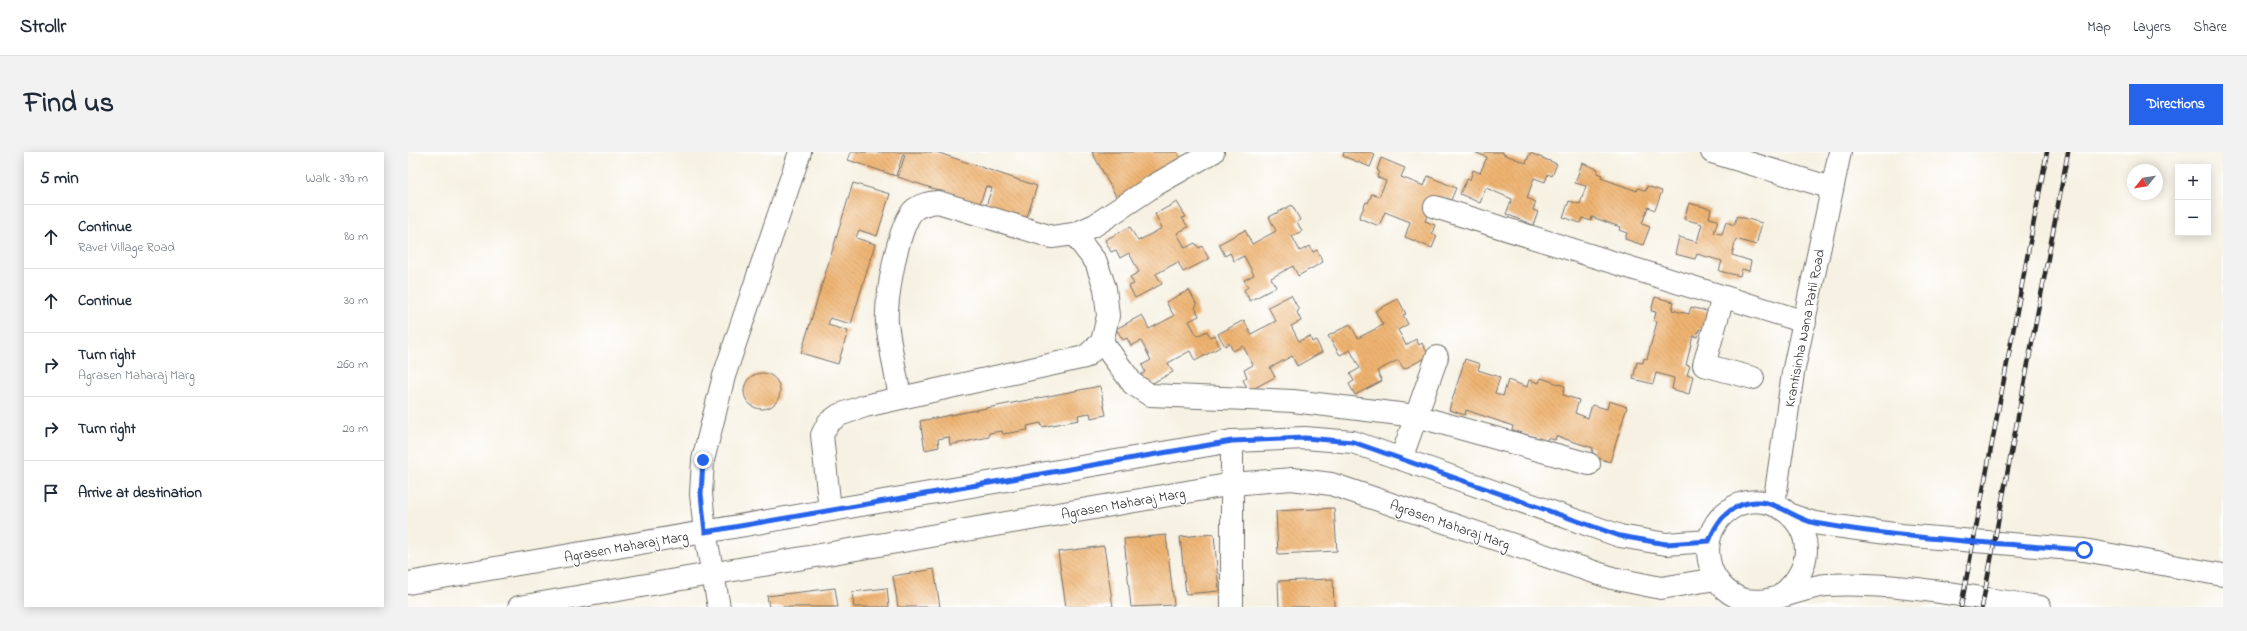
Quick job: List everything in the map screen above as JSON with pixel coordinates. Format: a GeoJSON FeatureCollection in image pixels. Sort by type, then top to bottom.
{"type":"FeatureCollection","features":[{"type":"Feature","properties":{"kind":"main road"},"geometry":{"type":"LineString","coordinates":[[719,607],[705,532],[701,494],[702,466],[724,376],[800,152]]}},
{"type":"Feature","properties":{"kind":"main road"},"geometry":{"type":"LineString","coordinates":[[900,398],[887,322],[888,294],[895,258],[907,220],[914,210],[924,204],[938,202],[1052,237],[1074,234],[1095,225],[1155,185],[1213,152]]}},
{"type":"Feature","properties":{"kind":"main road"},"geometry":{"type":"LineString","coordinates":[[1712,152],[1832,188]]}},
{"type":"Feature","properties":{"kind":"main road","name":"Krantisinha Nana Patil Road"},"geometry":{"type":"LineString","coordinates":[[1782,510],[1793,373],[1840,152]]}},
{"type":"Feature","properties":{"kind":"main road"},"geometry":{"type":"LineString","coordinates":[[1434,207],[1805,322]]}},
{"type":"Feature","properties":{"kind":"main road"},"geometry":{"type":"LineString","coordinates":[[830,510],[822,435],[828,423],[846,412],[900,398],[1085,357],[1102,342],[1108,316],[1105,288],[1096,262],[1074,234]]}},
{"type":"Feature","properties":{"kind":"main road"},"geometry":{"type":"LineString","coordinates":[[1723,297],[1704,365],[1753,378]]}},
{"type":"Feature","properties":{"kind":"main road"},"geometry":{"type":"LineString","coordinates":[[1102,342],[1133,384],[1150,395],[1292,401],[1416,416],[1589,464]]}},
{"type":"Feature","properties":{"kind":"main road"},"geometry":{"type":"LineString","coordinates":[[1401,459],[1437,356]]}},
{"type":"Feature","properties":{"kind":"main road","name":"Agrasen Maharaj Marg"},"geometry":{"type":"LineString","coordinates":[[408,583],[1232,441],[1305,438],[1353,442],[1620,536],[1666,544],[1709,541]]}},
{"type":"Feature","properties":{"kind":"main road"},"geometry":{"type":"LineString","coordinates":[[1232,441],[1232,607]]}},
{"type":"Feature","properties":{"kind":"main road","name":"Agrasen Maharaj Marg"},"geometry":{"type":"LineString","coordinates":[[519,607],[1232,484],[1292,479],[1331,484],[1612,578],[1661,588],[1719,591]]}},
{"type":"Feature","properties":{"kind":"main road"},"geometry":{"type":"LineString","coordinates":[[2040,607],[1893,586],[1826,585],[1754,604],[1732,594],[1719,591],[1710,567],[1708,554],[1709,541],[1714,526],[1726,513],[1740,505],[1757,502],[1814,523],[1901,535],[2084,550],[2223,575]]}},
{"type":"Feature","properties":{"kind":"main road"},"geometry":{"type":"LineString","coordinates":[[1780,596],[1793,586],[1802,573],[1806,558],[1806,542],[1800,527],[1782,510]]}},
{"type":"Feature","properties":{"kind":"building"},"geometry":{"type":"Polygon","coordinates":[[[851,152],[936,152],[1037,186],[1026,220],[986,206],[992,188],[986,186],[980,204],[898,177],[905,155],[903,154],[896,176],[848,160],[851,152]]]}},
{"type":"Feature","properties":{"kind":"building"},"geometry":{"type":"Polygon","coordinates":[[[1092,152],[1177,152],[1184,165],[1118,200],[1092,152]]]}},
{"type":"Feature","properties":{"kind":"building"},"geometry":{"type":"Polygon","coordinates":[[[1344,152],[1370,152],[1375,155],[1370,167],[1343,156],[1344,152]]]}},
{"type":"Feature","properties":{"kind":"building"},"geometry":{"type":"Polygon","coordinates":[[[1474,152],[1503,152],[1503,154],[1526,163],[1530,153],[1557,164],[1552,176],[1548,174],[1545,182],[1534,178],[1527,198],[1536,202],[1533,210],[1538,212],[1533,225],[1506,214],[1512,199],[1486,188],[1480,203],[1460,194],[1467,179],[1470,180],[1473,170],[1480,173],[1487,157],[1474,152]]]}},
{"type":"Feature","properties":{"kind":"building"},"geometry":{"type":"Polygon","coordinates":[[[1381,158],[1405,168],[1401,177],[1424,186],[1428,176],[1456,188],[1451,200],[1446,198],[1443,206],[1433,201],[1425,221],[1435,225],[1432,233],[1437,236],[1432,248],[1405,237],[1410,222],[1385,212],[1379,226],[1359,218],[1366,202],[1368,203],[1372,194],[1379,197],[1386,181],[1377,177],[1379,171],[1377,170],[1381,158]]]}},
{"type":"Feature","properties":{"kind":"building"},"geometry":{"type":"Polygon","coordinates":[[[1582,163],[1598,169],[1597,173],[1602,175],[1601,178],[1637,191],[1638,188],[1646,191],[1647,186],[1662,191],[1655,210],[1648,207],[1642,224],[1650,227],[1643,245],[1625,239],[1627,233],[1619,230],[1620,227],[1592,217],[1591,221],[1582,218],[1580,223],[1563,217],[1569,201],[1580,204],[1586,186],[1575,183],[1582,163]]]}},
{"type":"Feature","properties":{"kind":"building"},"geometry":{"type":"Polygon","coordinates":[[[853,183],[890,194],[877,236],[859,230],[856,238],[875,244],[851,324],[830,318],[828,325],[848,331],[838,364],[801,353],[853,183]]]}},
{"type":"Feature","properties":{"kind":"building"},"geometry":{"type":"Polygon","coordinates":[[[1177,202],[1186,217],[1182,218],[1188,227],[1177,233],[1185,248],[1195,243],[1199,248],[1202,246],[1209,259],[1183,272],[1178,262],[1156,274],[1162,284],[1135,298],[1129,286],[1134,284],[1130,277],[1139,272],[1129,253],[1120,258],[1116,250],[1111,252],[1105,240],[1130,227],[1138,241],[1162,228],[1155,214],[1177,202]]]}},
{"type":"Feature","properties":{"kind":"building"},"geometry":{"type":"Polygon","coordinates":[[[1689,203],[1711,209],[1709,218],[1718,220],[1714,233],[1722,234],[1726,222],[1734,225],[1737,216],[1762,223],[1756,245],[1736,239],[1732,255],[1751,261],[1749,271],[1742,269],[1740,276],[1719,271],[1722,261],[1697,254],[1695,259],[1675,254],[1679,237],[1697,242],[1702,224],[1684,219],[1689,203]]]}},
{"type":"Feature","properties":{"kind":"building"},"geometry":{"type":"Polygon","coordinates":[[[1292,205],[1300,220],[1297,222],[1302,231],[1292,236],[1300,251],[1310,246],[1313,252],[1317,250],[1323,262],[1298,276],[1293,266],[1271,278],[1276,287],[1250,301],[1244,290],[1248,287],[1244,280],[1254,275],[1244,256],[1234,261],[1230,253],[1225,256],[1219,244],[1245,230],[1252,244],[1276,231],[1269,217],[1292,205]]]}},
{"type":"Feature","properties":{"kind":"building"},"geometry":{"type":"Polygon","coordinates":[[[1189,290],[1197,305],[1195,307],[1199,316],[1189,321],[1197,336],[1207,331],[1210,337],[1214,335],[1220,347],[1195,361],[1190,351],[1168,363],[1173,372],[1147,386],[1141,375],[1145,372],[1142,365],[1151,360],[1141,341],[1131,346],[1127,338],[1123,340],[1116,329],[1142,315],[1149,329],[1174,316],[1166,302],[1189,290]]]}},
{"type":"Feature","properties":{"kind":"building"},"geometry":{"type":"Polygon","coordinates":[[[1291,295],[1299,310],[1297,312],[1301,321],[1291,326],[1299,341],[1310,336],[1312,342],[1316,340],[1322,352],[1297,366],[1292,356],[1270,368],[1275,377],[1249,391],[1243,380],[1247,377],[1244,370],[1253,365],[1243,346],[1233,351],[1229,343],[1225,346],[1218,334],[1244,320],[1251,334],[1276,321],[1268,307],[1291,295]]]}},
{"type":"Feature","properties":{"kind":"building"},"geometry":{"type":"Polygon","coordinates":[[[1655,297],[1674,302],[1672,310],[1689,314],[1691,307],[1710,312],[1705,331],[1699,329],[1697,337],[1693,336],[1686,365],[1690,366],[1687,375],[1693,376],[1689,394],[1672,389],[1674,378],[1656,373],[1653,384],[1633,379],[1637,362],[1643,363],[1644,358],[1647,359],[1657,322],[1654,321],[1656,312],[1651,311],[1655,297]]]}},
{"type":"Feature","properties":{"kind":"building"},"geometry":{"type":"Polygon","coordinates":[[[1398,299],[1406,314],[1403,315],[1408,324],[1398,330],[1406,345],[1416,339],[1419,345],[1422,343],[1429,356],[1404,369],[1398,360],[1377,371],[1382,381],[1355,395],[1349,384],[1354,381],[1350,374],[1360,368],[1350,350],[1340,355],[1328,336],[1350,324],[1358,338],[1383,325],[1375,311],[1398,299]]]}},
{"type":"Feature","properties":{"kind":"building"},"geometry":{"type":"Polygon","coordinates":[[[1465,359],[1480,364],[1478,370],[1500,377],[1495,393],[1503,396],[1508,380],[1527,387],[1529,380],[1539,383],[1541,378],[1565,386],[1563,395],[1579,400],[1575,413],[1588,418],[1592,405],[1607,409],[1609,401],[1627,407],[1610,462],[1595,457],[1595,454],[1592,452],[1593,448],[1556,436],[1555,440],[1548,438],[1546,441],[1512,430],[1513,426],[1466,410],[1465,415],[1449,410],[1465,359]]]}},
{"type":"Feature","properties":{"kind":"building"},"geometry":{"type":"Polygon","coordinates":[[[762,373],[775,378],[780,391],[775,404],[762,409],[749,404],[744,391],[749,378],[762,373]]]}},
{"type":"Feature","properties":{"kind":"building"},"geometry":{"type":"Polygon","coordinates":[[[1100,386],[1106,415],[1091,418],[1090,413],[1078,415],[1079,420],[1042,427],[1041,423],[1027,426],[1028,430],[1003,434],[1002,431],[989,433],[989,437],[950,445],[949,437],[938,439],[939,447],[925,450],[920,421],[1100,386]]]}},
{"type":"Feature","properties":{"kind":"building"},"geometry":{"type":"Polygon","coordinates":[[[1334,508],[1337,551],[1278,554],[1276,511],[1334,508]]]}},
{"type":"Feature","properties":{"kind":"building"},"geometry":{"type":"Polygon","coordinates":[[[1214,534],[1219,591],[1186,594],[1180,537],[1214,534]]]}},
{"type":"Feature","properties":{"kind":"building"},"geometry":{"type":"Polygon","coordinates":[[[1166,535],[1174,605],[1131,607],[1124,539],[1166,535]]]}},
{"type":"Feature","properties":{"kind":"building"},"geometry":{"type":"Polygon","coordinates":[[[1104,546],[1113,607],[1066,607],[1058,552],[1104,546]]]}},
{"type":"Feature","properties":{"kind":"building"},"geometry":{"type":"Polygon","coordinates":[[[934,569],[940,607],[898,607],[893,576],[934,569]]]}},
{"type":"Feature","properties":{"kind":"building"},"geometry":{"type":"Polygon","coordinates":[[[1333,579],[1334,607],[1279,607],[1278,581],[1333,579]]]}},
{"type":"Feature","properties":{"kind":"building"},"geometry":{"type":"Polygon","coordinates":[[[835,588],[838,607],[769,607],[767,596],[835,588]]]}},
{"type":"Feature","properties":{"kind":"building"},"geometry":{"type":"Polygon","coordinates":[[[887,588],[889,607],[854,607],[852,592],[887,588]]]}},
{"type":"Feature","properties":{"kind":"railway"},"geometry":{"type":"LineString","coordinates":[[1961,607],[2047,152]]}},
{"type":"Feature","properties":{"kind":"railway"},"geometry":{"type":"LineString","coordinates":[[1982,607],[2068,152]]}},
{"type":"Feature","properties":{"kind":"route"},"geometry":{"type":"LineString","coordinates":[[703,460],[701,494],[705,532],[1232,441],[1305,438],[1353,442],[1620,536],[1666,544],[1709,541],[1714,526],[1726,513],[1740,505],[1757,502],[1774,505],[1783,509],[1790,515],[1814,523],[1901,535],[2084,550]]}}]}
